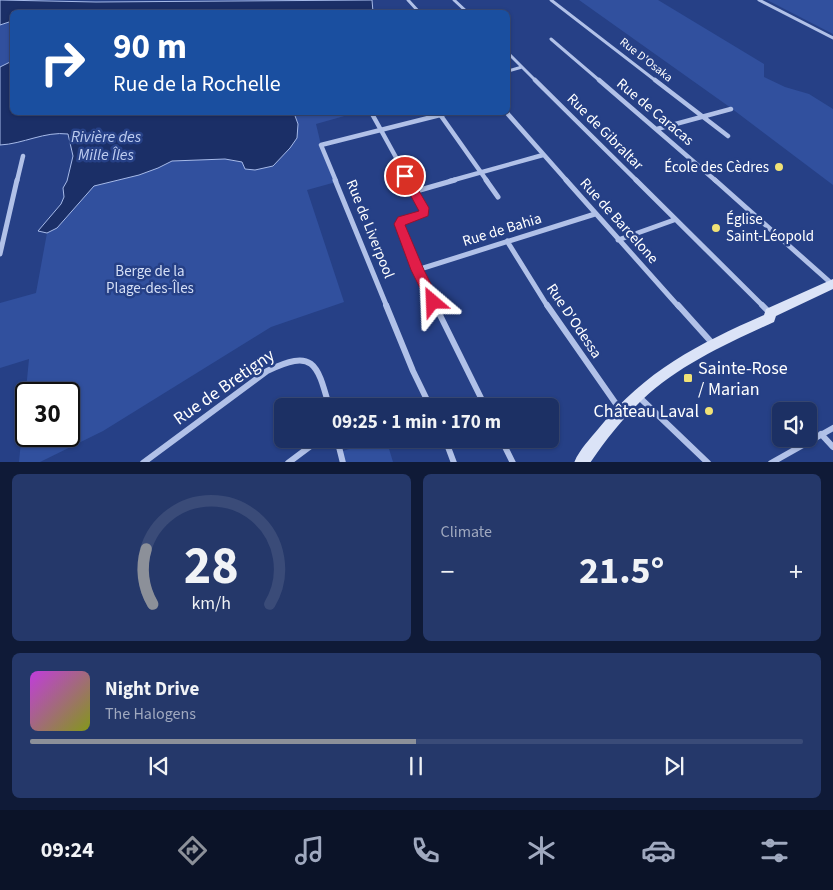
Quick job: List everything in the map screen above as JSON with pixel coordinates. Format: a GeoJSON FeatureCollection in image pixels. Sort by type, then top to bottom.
{"type":"FeatureCollection","features":[{"type":"Feature","properties":{"kind":"street"},"geometry":{"type":"LineString","coordinates":[[408,0],[417,10]]}},
{"type":"Feature","properties":{"kind":"street"},"geometry":{"type":"LineString","coordinates":[[454,0],[465,10]]}},
{"type":"Feature","properties":{"kind":"street","name":"Rue D'Osaka"},"geometry":{"type":"LineString","coordinates":[[551,0],[728,136]]}},
{"type":"Feature","properties":{"kind":"street"},"geometry":{"type":"LineString","coordinates":[[760,0],[833,38]]}},
{"type":"Feature","properties":{"kind":"street","name":"Rue de Caracas"},"geometry":{"type":"LineString","coordinates":[[550,40],[657,129],[833,284]]}},
{"type":"Feature","properties":{"kind":"street","name":"Rue de Gibraltar"},"geometry":{"type":"LineString","coordinates":[[510,55],[674,220],[770,313]]}},
{"type":"Feature","properties":{"kind":"street"},"geometry":{"type":"LineString","coordinates":[[510,70],[522,67]]}},
{"type":"Feature","properties":{"kind":"street"},"geometry":{"type":"LineString","coordinates":[[657,129],[731,109]]}},
{"type":"Feature","properties":{"kind":"street"},"geometry":{"type":"LineString","coordinates":[[372,115],[413,192],[424,208],[424,213],[402,220],[399,224],[418,270],[481,398]]}},
{"type":"Feature","properties":{"kind":"street"},"geometry":{"type":"LineString","coordinates":[[380,130],[436,115]]}},
{"type":"Feature","properties":{"kind":"street"},"geometry":{"type":"LineString","coordinates":[[441,115],[498,197]]}},
{"type":"Feature","properties":{"kind":"street","name":"Rue de Barcelone"},"geometry":{"type":"LineString","coordinates":[[509,115],[618,240],[714,345]]}},
{"type":"Feature","properties":{"kind":"street","name":"Rue de Liverpool"},"geometry":{"type":"LineString","coordinates":[[380,130],[321,144],[409,362],[426,398]]}},
{"type":"Feature","properties":{"kind":"street"},"geometry":{"type":"LineString","coordinates":[[413,192],[543,155]]}},
{"type":"Feature","properties":{"kind":"street"},"geometry":{"type":"LineString","coordinates":[[0,254],[23,156]]}},
{"type":"Feature","properties":{"kind":"street","name":"Rue de Bahia"},"geometry":{"type":"LineString","coordinates":[[418,270],[595,214]]}},
{"type":"Feature","properties":{"kind":"street"},"geometry":{"type":"LineString","coordinates":[[618,240],[674,220]]}},
{"type":"Feature","properties":{"kind":"street","name":"Rue D'Odessa"},"geometry":{"type":"LineString","coordinates":[[507,241],[543,300],[622,413]]}},
{"type":"Feature","properties":{"kind":"street"},"geometry":{"type":"LineString","coordinates":[[581,462],[638,396],[682,362],[770,318],[770,313],[833,284]]}},
{"type":"Feature","properties":{"kind":"street","name":"Rue de Bretigny"},"geometry":{"type":"LineString","coordinates":[[143,462],[267,371],[286,361],[304,358],[311,362],[320,374],[327,398]]}},
{"type":"Feature","properties":{"kind":"street"},"geometry":{"type":"LineString","coordinates":[[638,396],[708,462]]}},
{"type":"Feature","properties":{"kind":"street"},"geometry":{"type":"LineString","coordinates":[[771,462],[833,428]]}},
{"type":"Feature","properties":{"kind":"street"},"geometry":{"type":"LineString","coordinates":[[821,434],[833,447]]}},
{"type":"Feature","properties":{"kind":"street"},"geometry":{"type":"LineString","coordinates":[[288,462],[307,448]]}},
{"type":"Feature","properties":{"kind":"street"},"geometry":{"type":"LineString","coordinates":[[339,448],[343,462]]}},
{"type":"Feature","properties":{"kind":"street"},"geometry":{"type":"LineString","coordinates":[[448,448],[454,462]]}},
{"type":"Feature","properties":{"kind":"street"},"geometry":{"type":"LineString","coordinates":[[506,448],[513,462]]}},
{"type":"Feature","properties":{"kind":"green space"},"geometry":{"type":"Polygon","coordinates":[[[579,0],[658,0],[764,64],[764,77],[785,87],[809,94],[833,109],[833,185],[731,108],[579,0]]]}},
{"type":"Feature","properties":{"kind":"green space"},"geometry":{"type":"Polygon","coordinates":[[[767,0],[833,0],[833,34],[767,0]]]}},
{"type":"Feature","properties":{"kind":"green space"},"geometry":{"type":"Polygon","coordinates":[[[10,22],[10,62],[0,67],[0,25],[10,22]]]}},
{"type":"Feature","properties":{"kind":"green space","name":"Berge de la Plage-des-Îles"},"geometry":{"type":"Polygon","coordinates":[[[295,115],[348,115],[316,124],[321,145],[336,182],[307,190],[344,302],[271,327],[103,431],[80,442],[80,382],[27,382],[29,359],[0,368],[0,303],[36,293],[47,233],[57,228],[94,186],[139,175],[171,161],[225,159],[242,162],[298,124],[295,115]]]}},
{"type":"Feature","properties":{"kind":"green space","name":"Berge de la Plage-des-Îles"},"geometry":{"type":"Polygon","coordinates":[[[20,447],[70,447],[40,462],[19,462],[20,447]]]}},
{"type":"Feature","properties":{"kind":"green space"},"geometry":{"type":"Polygon","coordinates":[[[352,448],[389,448],[393,462],[343,462],[340,452],[352,448]]]}},
{"type":"Feature","properties":{"kind":"water"},"geometry":{"type":"Polygon","coordinates":[[[0,0],[96,2],[372,0],[373,10],[10,10],[10,22],[0,25],[0,0]]]}},
{"type":"Feature","properties":{"kind":"water","name":"Rivière des Mille Îles"},"geometry":{"type":"Polygon","coordinates":[[[10,62],[10,115],[295,115],[298,124],[297,138],[273,166],[255,170],[245,169],[242,162],[225,159],[172,161],[139,175],[94,186],[57,228],[47,233],[38,231],[61,204],[64,197],[63,188],[67,181],[73,156],[68,134],[51,134],[0,145],[0,67],[10,62]]]}},
{"type":"Feature","properties":{"kind":"place","name":"École des Cèdres"},"geometry":{"type":"Point","coordinates":[779,167]}},
{"type":"Feature","properties":{"kind":"place","name":"Église Saint-Léopold"},"geometry":{"type":"Point","coordinates":[716,228]}},
{"type":"Feature","properties":{"kind":"place","name":"Sainte-Rose / Marian"},"geometry":{"type":"Point","coordinates":[688,378]}},
{"type":"Feature","properties":{"kind":"place","name":"Château Laval"},"geometry":{"type":"Point","coordinates":[709,411]}},
{"type":"Feature","properties":{"kind":"route"},"geometry":{"type":"LineString","coordinates":[[405,176],[424,208],[424,213],[402,220],[399,224],[433,302]]}}]}
